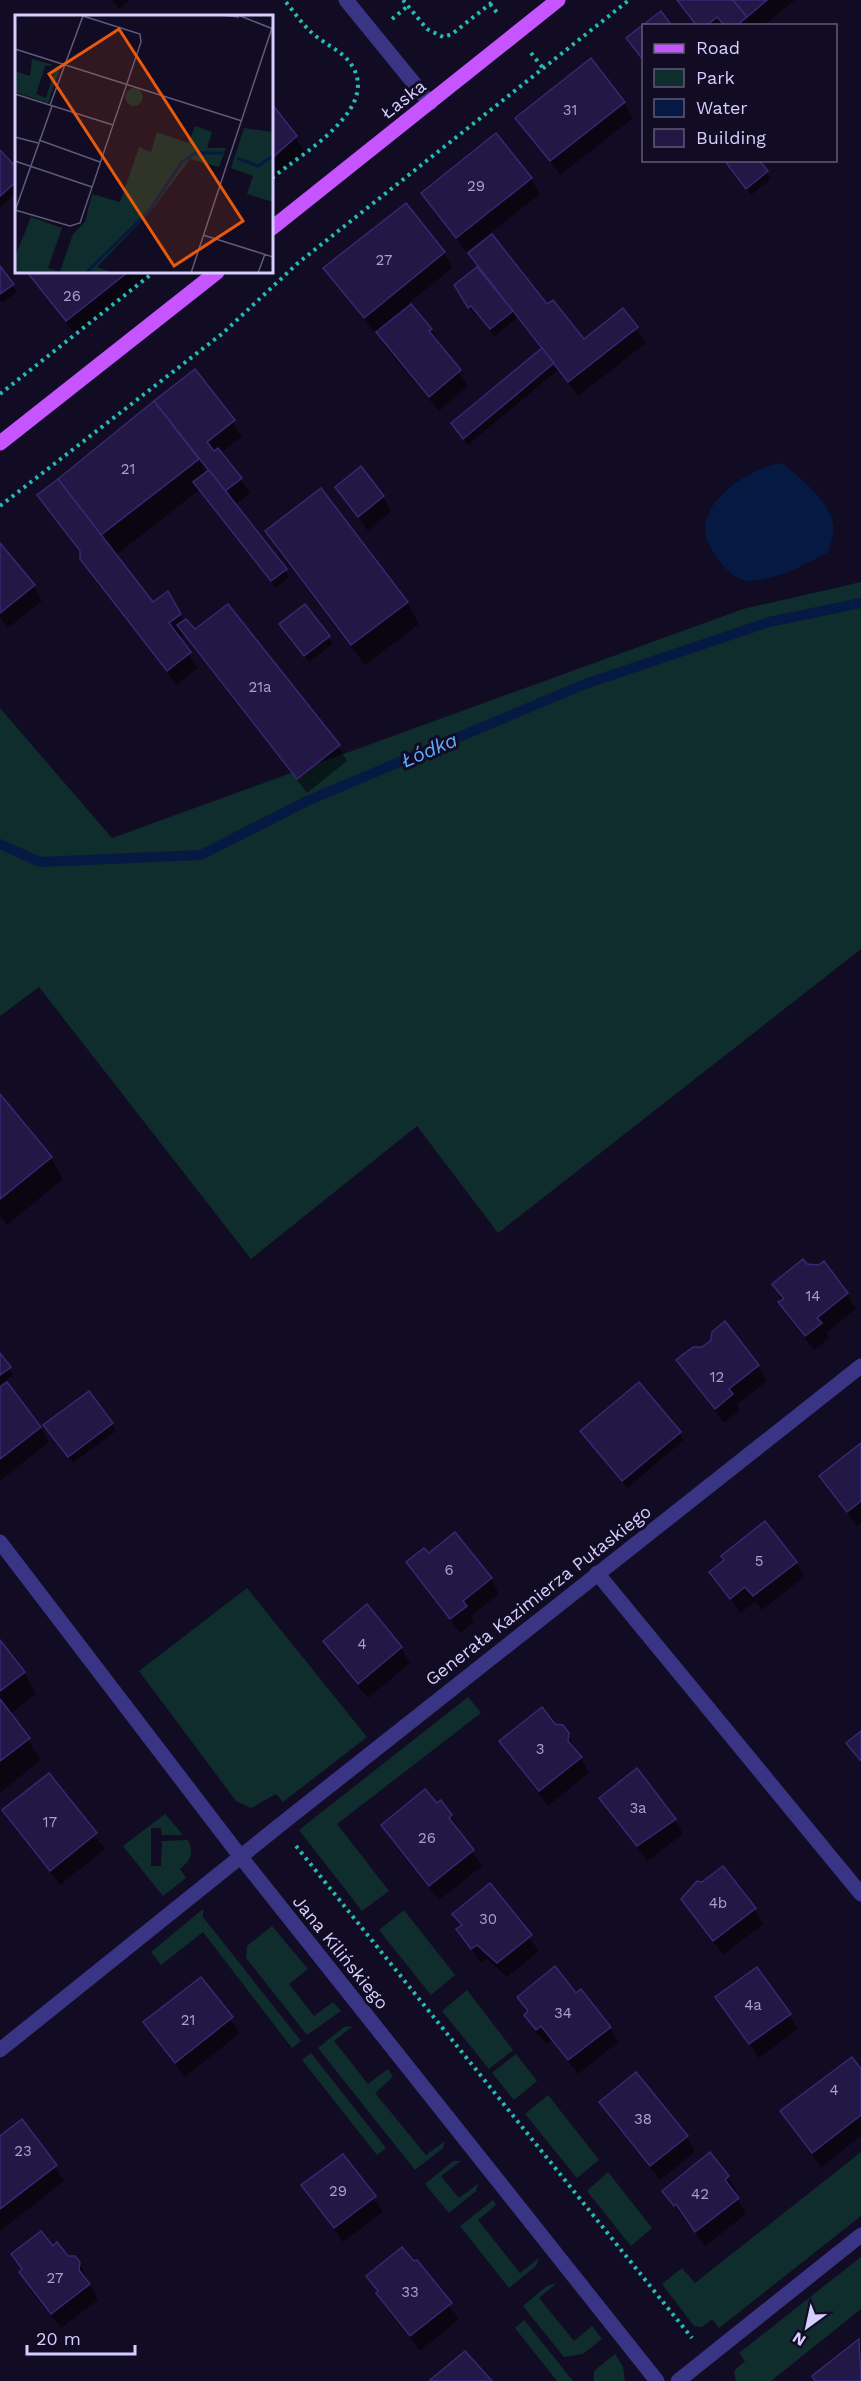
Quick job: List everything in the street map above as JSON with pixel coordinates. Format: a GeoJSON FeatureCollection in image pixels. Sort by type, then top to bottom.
{"type":"FeatureCollection","features":[{"type":"Feature","properties":{"kind":"main road","name":"Łaska"},"geometry":{"type":"LineString","coordinates":[[273,227],[558,0]]}},
{"type":"Feature","properties":{"kind":"main road"},"geometry":{"type":"LineString","coordinates":[[0,443],[216,273]]}},
{"type":"Feature","properties":{"kind":"street"},"geometry":{"type":"LineString","coordinates":[[346,0],[430,103]]}},
{"type":"Feature","properties":{"kind":"street","name":"Generała Kazimierza Pułaskiego"},"geometry":{"type":"LineString","coordinates":[[0,2050],[240,1856],[861,1366]]}},
{"type":"Feature","properties":{"kind":"street","name":"Jana Kilińskiego"},"geometry":{"type":"LineString","coordinates":[[0,1542],[240,1856],[657,2381]]}},
{"type":"Feature","properties":{"kind":"street"},"geometry":{"type":"LineString","coordinates":[[597,1573],[861,1894]]}},
{"type":"Feature","properties":{"kind":"street"},"geometry":{"type":"LineString","coordinates":[[678,2381],[861,2235]]}},
{"type":"Feature","properties":{"kind":"path"},"geometry":{"type":"LineString","coordinates":[[273,177],[346,118],[355,105],[358,88],[355,72],[345,58],[308,30],[284,0]]}},
{"type":"Feature","properties":{"kind":"path"},"geometry":{"type":"LineString","coordinates":[[404,0],[426,29],[443,37],[452,34],[495,0]]}},
{"type":"Feature","properties":{"kind":"path"},"geometry":{"type":"LineString","coordinates":[[0,506],[223,333],[298,263],[629,0]]}},
{"type":"Feature","properties":{"kind":"path"},"geometry":{"type":"LineString","coordinates":[[0,394],[153,273]]}},
{"type":"Feature","properties":{"kind":"path"},"geometry":{"type":"LineString","coordinates":[[290,1839],[697,2344]]}},
{"type":"Feature","properties":{"kind":"green space"},"geometry":{"type":"Polygon","coordinates":[[[861,582],[861,949],[498,1233],[417,1126],[251,1259],[39,987],[0,1016],[0,708],[112,838],[743,609],[861,582]]]}},
{"type":"Feature","properties":{"kind":"green space"},"geometry":{"type":"Polygon","coordinates":[[[247,1588],[367,1737],[283,1802],[276,1794],[251,1808],[236,1801],[139,1671],[247,1588]]]}},
{"type":"Feature","properties":{"kind":"green space"},"geometry":{"type":"Polygon","coordinates":[[[468,1697],[481,1713],[337,1824],[389,1891],[362,1911],[299,1830],[468,1697]]]}},
{"type":"Feature","properties":{"kind":"green space"},"geometry":{"type":"Polygon","coordinates":[[[165,1814],[183,1835],[162,1835],[161,1828],[151,1828],[151,1866],[161,1866],[162,1841],[188,1840],[191,1853],[189,1860],[180,1869],[186,1878],[163,1896],[123,1846],[165,1814]]]}},
{"type":"Feature","properties":{"kind":"green space"},"geometry":{"type":"Polygon","coordinates":[[[203,1909],[203,1917],[301,2041],[292,2048],[203,1932],[161,1965],[151,1952],[203,1909]]]}},
{"type":"Feature","properties":{"kind":"green space"},"geometry":{"type":"Polygon","coordinates":[[[404,1910],[455,1975],[431,1995],[379,1930],[404,1910]]]}},
{"type":"Feature","properties":{"kind":"green space"},"geometry":{"type":"Polygon","coordinates":[[[272,1926],[308,1969],[289,1984],[314,2016],[333,2002],[341,2011],[307,2035],[246,1958],[247,1946],[272,1926]]]}},
{"type":"Feature","properties":{"kind":"green space"},"geometry":{"type":"Polygon","coordinates":[[[467,1990],[513,2050],[489,2069],[442,2011],[467,1990]]]}},
{"type":"Feature","properties":{"kind":"green space"},"geometry":{"type":"Polygon","coordinates":[[[353,2026],[334,2041],[368,2084],[388,2069],[393,2077],[375,2093],[426,2155],[445,2141],[443,2148],[415,2170],[318,2048],[344,2027],[353,2026]]]}},
{"type":"Feature","properties":{"kind":"green space"},"geometry":{"type":"Polygon","coordinates":[[[311,2053],[386,2148],[377,2155],[302,2060],[311,2053]]]}},
{"type":"Feature","properties":{"kind":"green space"},"geometry":{"type":"Polygon","coordinates":[[[516,2054],[537,2081],[514,2100],[492,2073],[516,2054]]]}},
{"type":"Feature","properties":{"kind":"green space"},"geometry":{"type":"Polygon","coordinates":[[[548,2095],[599,2160],[577,2178],[525,2114],[548,2095]]]}},
{"type":"Feature","properties":{"kind":"green space"},"geometry":{"type":"Polygon","coordinates":[[[861,2152],[861,2216],[719,2328],[712,2319],[702,2327],[694,2326],[662,2284],[682,2268],[695,2283],[861,2152]]]}},
{"type":"Feature","properties":{"kind":"green space"},"geometry":{"type":"Polygon","coordinates":[[[453,2161],[461,2161],[441,2176],[459,2198],[478,2184],[476,2191],[449,2213],[425,2184],[453,2161]]]}},
{"type":"Feature","properties":{"kind":"green space"},"geometry":{"type":"Polygon","coordinates":[[[608,2172],[652,2228],[631,2246],[587,2191],[608,2172]]]}},
{"type":"Feature","properties":{"kind":"green space"},"geometry":{"type":"Polygon","coordinates":[[[493,2200],[496,2205],[478,2220],[520,2273],[539,2258],[536,2266],[509,2288],[460,2226],[493,2200]]]}},
{"type":"Feature","properties":{"kind":"green space"},"geometry":{"type":"Polygon","coordinates":[[[861,2257],[861,2309],[771,2381],[736,2381],[734,2371],[745,2361],[739,2353],[861,2257]]]}},
{"type":"Feature","properties":{"kind":"green space"},"geometry":{"type":"Polygon","coordinates":[[[557,2283],[539,2298],[574,2341],[592,2326],[602,2339],[583,2354],[564,2357],[523,2306],[547,2286],[557,2283]]]}},
{"type":"Feature","properties":{"kind":"green space"},"geometry":{"type":"Polygon","coordinates":[[[524,2320],[573,2381],[557,2381],[515,2328],[524,2320]]]}},
{"type":"Feature","properties":{"kind":"green space"},"geometry":{"type":"Polygon","coordinates":[[[615,2354],[623,2367],[625,2381],[594,2381],[594,2371],[615,2354]]]}},
{"type":"Feature","properties":{"kind":"water"},"geometry":{"type":"Polygon","coordinates":[[[782,463],[813,490],[826,506],[833,524],[828,552],[781,574],[761,580],[742,580],[727,570],[711,548],[705,534],[707,518],[712,506],[732,486],[758,470],[782,463]]]}},
{"type":"Feature","properties":{"kind":"building"},"geometry":{"type":"Polygon","coordinates":[[[677,0],[733,0],[747,17],[738,24],[723,24],[717,17],[708,24],[695,24],[677,0]]]}},
{"type":"Feature","properties":{"kind":"building"},"geometry":{"type":"Polygon","coordinates":[[[733,0],[767,0],[747,17],[733,0]]]}},
{"type":"Feature","properties":{"kind":"building"},"geometry":{"type":"Polygon","coordinates":[[[661,11],[671,24],[644,24],[661,11]]]}},
{"type":"Feature","properties":{"kind":"building"},"geometry":{"type":"Polygon","coordinates":[[[642,26],[642,58],[626,38],[642,26]]]}},
{"type":"Feature","properties":{"kind":"building"},"geometry":{"type":"Polygon","coordinates":[[[591,58],[625,102],[550,161],[515,118],[591,58]]]}},
{"type":"Feature","properties":{"kind":"building"},"geometry":{"type":"Polygon","coordinates":[[[273,105],[297,136],[273,157],[273,105]]]}},
{"type":"Feature","properties":{"kind":"building"},"geometry":{"type":"Polygon","coordinates":[[[496,133],[532,178],[456,238],[421,193],[496,133]]]}},
{"type":"Feature","properties":{"kind":"building"},"geometry":{"type":"Polygon","coordinates":[[[0,150],[13,164],[15,162],[15,183],[0,196],[0,150]]]}},
{"type":"Feature","properties":{"kind":"building"},"geometry":{"type":"Polygon","coordinates":[[[726,162],[761,162],[768,171],[746,189],[726,162]]]}},
{"type":"Feature","properties":{"kind":"building"},"geometry":{"type":"Polygon","coordinates":[[[406,203],[445,252],[364,318],[323,268],[406,203]]]}},
{"type":"Feature","properties":{"kind":"building"},"geometry":{"type":"Polygon","coordinates":[[[492,234],[547,304],[553,300],[584,339],[623,308],[638,327],[568,382],[468,253],[492,234]]]}},
{"type":"Feature","properties":{"kind":"building"},"geometry":{"type":"Polygon","coordinates":[[[0,266],[14,284],[0,294],[0,266]]]}},
{"type":"Feature","properties":{"kind":"building"},"geometry":{"type":"Polygon","coordinates":[[[477,267],[513,311],[490,329],[471,306],[468,308],[454,285],[477,267]]]}},
{"type":"Feature","properties":{"kind":"building"},"geometry":{"type":"Polygon","coordinates":[[[28,273],[127,273],[66,321],[28,273]]]}},
{"type":"Feature","properties":{"kind":"building"},"geometry":{"type":"Polygon","coordinates":[[[411,304],[432,329],[429,331],[461,370],[429,397],[376,332],[411,304]]]}},
{"type":"Feature","properties":{"kind":"building"},"geometry":{"type":"Polygon","coordinates":[[[542,348],[554,363],[463,439],[451,423],[542,348]]]}},
{"type":"Feature","properties":{"kind":"building"},"geometry":{"type":"Polygon","coordinates":[[[195,369],[235,420],[207,442],[214,451],[218,448],[242,478],[225,491],[154,401],[195,369]]]}},
{"type":"Feature","properties":{"kind":"building"},"geometry":{"type":"Polygon","coordinates":[[[154,401],[199,459],[101,535],[58,479],[154,401]]]}},
{"type":"Feature","properties":{"kind":"building"},"geometry":{"type":"Polygon","coordinates":[[[361,466],[384,496],[358,517],[335,487],[361,466]]]}},
{"type":"Feature","properties":{"kind":"building"},"geometry":{"type":"Polygon","coordinates":[[[209,470],[287,569],[271,581],[193,482],[209,470]]]}},
{"type":"Feature","properties":{"kind":"building"},"geometry":{"type":"Polygon","coordinates":[[[58,479],[153,602],[168,591],[181,614],[169,623],[191,652],[167,671],[80,559],[80,551],[37,495],[58,479]]]}},
{"type":"Feature","properties":{"kind":"building"},"geometry":{"type":"Polygon","coordinates":[[[321,488],[408,602],[351,645],[265,531],[321,488]]]}},
{"type":"Feature","properties":{"kind":"building"},"geometry":{"type":"Polygon","coordinates":[[[0,543],[35,585],[0,613],[0,543]]]}},
{"type":"Feature","properties":{"kind":"building"},"geometry":{"type":"Polygon","coordinates":[[[228,604],[340,745],[297,779],[177,625],[186,619],[195,629],[228,604]]]}},
{"type":"Feature","properties":{"kind":"building"},"geometry":{"type":"Polygon","coordinates":[[[305,604],[330,636],[304,656],[279,624],[305,604]]]}},
{"type":"Feature","properties":{"kind":"building"},"geometry":{"type":"Polygon","coordinates":[[[0,1094],[52,1157],[0,1199],[0,1094]]]}},
{"type":"Feature","properties":{"kind":"building"},"geometry":{"type":"Polygon","coordinates":[[[803,1259],[807,1264],[819,1265],[824,1261],[848,1293],[817,1318],[822,1323],[805,1336],[778,1302],[784,1299],[772,1284],[803,1259]]]}},
{"type":"Feature","properties":{"kind":"building"},"geometry":{"type":"Polygon","coordinates":[[[725,1321],[759,1365],[729,1389],[733,1394],[715,1409],[676,1360],[693,1347],[702,1347],[711,1340],[712,1332],[725,1321]]]}},
{"type":"Feature","properties":{"kind":"building"},"geometry":{"type":"Polygon","coordinates":[[[0,1353],[11,1367],[0,1375],[0,1353]]]}},
{"type":"Feature","properties":{"kind":"building"},"geometry":{"type":"Polygon","coordinates":[[[7,1382],[41,1427],[0,1459],[0,1387],[7,1382]]]}},
{"type":"Feature","properties":{"kind":"building"},"geometry":{"type":"Polygon","coordinates":[[[639,1382],[681,1432],[622,1481],[580,1431],[639,1382]]]}},
{"type":"Feature","properties":{"kind":"building"},"geometry":{"type":"Polygon","coordinates":[[[89,1391],[113,1423],[68,1457],[43,1425],[89,1391]]]}},
{"type":"Feature","properties":{"kind":"building"},"geometry":{"type":"Polygon","coordinates":[[[861,1443],[861,1501],[847,1512],[819,1476],[861,1443]]]}},
{"type":"Feature","properties":{"kind":"building"},"geometry":{"type":"Polygon","coordinates":[[[765,1521],[797,1562],[753,1596],[745,1587],[730,1599],[709,1572],[724,1560],[721,1556],[765,1521]]]}},
{"type":"Feature","properties":{"kind":"building"},"geometry":{"type":"Polygon","coordinates":[[[455,1532],[492,1578],[463,1601],[467,1606],[450,1619],[406,1562],[424,1548],[429,1553],[455,1532]]]}},
{"type":"Feature","properties":{"kind":"building"},"geometry":{"type":"Polygon","coordinates":[[[367,1604],[402,1647],[358,1684],[323,1641],[367,1604]]]}},
{"type":"Feature","properties":{"kind":"building"},"geometry":{"type":"Polygon","coordinates":[[[0,1640],[25,1672],[0,1691],[0,1640]]]}},
{"type":"Feature","properties":{"kind":"building"},"geometry":{"type":"Polygon","coordinates":[[[0,1699],[30,1738],[0,1761],[0,1699]]]}},
{"type":"Feature","properties":{"kind":"building"},"geometry":{"type":"Polygon","coordinates":[[[542,1707],[555,1724],[563,1725],[569,1733],[568,1741],[582,1757],[539,1791],[499,1741],[542,1707]]]}},
{"type":"Feature","properties":{"kind":"building"},"geometry":{"type":"Polygon","coordinates":[[[861,1731],[861,1761],[846,1743],[861,1731]]]}},
{"type":"Feature","properties":{"kind":"building"},"geometry":{"type":"Polygon","coordinates":[[[637,1768],[676,1819],[637,1846],[599,1798],[637,1768]]]}},
{"type":"Feature","properties":{"kind":"building"},"geometry":{"type":"Polygon","coordinates":[[[49,1773],[97,1833],[50,1871],[2,1810],[49,1773]]]}},
{"type":"Feature","properties":{"kind":"building"},"geometry":{"type":"Polygon","coordinates":[[[425,1789],[437,1803],[441,1800],[452,1815],[449,1818],[474,1850],[429,1886],[381,1825],[425,1789]]]}},
{"type":"Feature","properties":{"kind":"building"},"geometry":{"type":"Polygon","coordinates":[[[723,1866],[756,1908],[713,1941],[681,1899],[697,1881],[702,1882],[723,1866]]]}},
{"type":"Feature","properties":{"kind":"building"},"geometry":{"type":"Polygon","coordinates":[[[490,1883],[532,1935],[497,1963],[477,1945],[471,1949],[456,1929],[462,1925],[452,1914],[490,1883]]]}},
{"type":"Feature","properties":{"kind":"building"},"geometry":{"type":"Polygon","coordinates":[[[555,1966],[576,1993],[581,1989],[611,2027],[568,2060],[541,2026],[536,2030],[524,2015],[528,2011],[517,1997],[555,1966]]]}},
{"type":"Feature","properties":{"kind":"building"},"geometry":{"type":"Polygon","coordinates":[[[757,1967],[791,2014],[749,2044],[715,1997],[757,1967]]]}},
{"type":"Feature","properties":{"kind":"building"},"geometry":{"type":"Polygon","coordinates":[[[201,1977],[233,2017],[175,2063],[143,2022],[201,1977]]]}},
{"type":"Feature","properties":{"kind":"building"},"geometry":{"type":"Polygon","coordinates":[[[852,2057],[861,2069],[861,2115],[812,2153],[780,2111],[852,2057]]]}},
{"type":"Feature","properties":{"kind":"building"},"geometry":{"type":"Polygon","coordinates":[[[636,2072],[688,2136],[650,2166],[599,2102],[636,2072]]]}},
{"type":"Feature","properties":{"kind":"building"},"geometry":{"type":"Polygon","coordinates":[[[22,2119],[57,2165],[0,2209],[0,2136],[22,2119]]]}},
{"type":"Feature","properties":{"kind":"building"},"geometry":{"type":"Polygon","coordinates":[[[710,2152],[729,2176],[725,2180],[739,2198],[695,2232],[676,2204],[674,2206],[662,2191],[710,2152]]]}},
{"type":"Feature","properties":{"kind":"building"},"geometry":{"type":"Polygon","coordinates":[[[343,2154],[376,2196],[334,2228],[301,2185],[343,2154]]]}},
{"type":"Feature","properties":{"kind":"building"},"geometry":{"type":"Polygon","coordinates":[[[41,2231],[53,2246],[57,2242],[68,2256],[75,2256],[80,2262],[79,2270],[90,2284],[51,2314],[19,2272],[22,2269],[11,2254],[41,2231]]]}},
{"type":"Feature","properties":{"kind":"building"},"geometry":{"type":"Polygon","coordinates":[[[402,2247],[414,2261],[417,2260],[452,2303],[410,2336],[376,2293],[378,2291],[366,2276],[402,2247]]]}},
{"type":"Feature","properties":{"kind":"building"},"geometry":{"type":"Polygon","coordinates":[[[859,2339],[861,2381],[815,2381],[812,2376],[859,2339]]]}},
{"type":"Feature","properties":{"kind":"building"},"geometry":{"type":"Polygon","coordinates":[[[465,2351],[492,2381],[430,2381],[430,2380],[465,2351]]]}},
{"type":"Feature","properties":{"kind":"waterway","name":"Łódka"},"geometry":{"type":"LineString","coordinates":[[0,844],[40,862],[201,855],[307,801],[585,684],[769,622],[861,603]]}}]}
